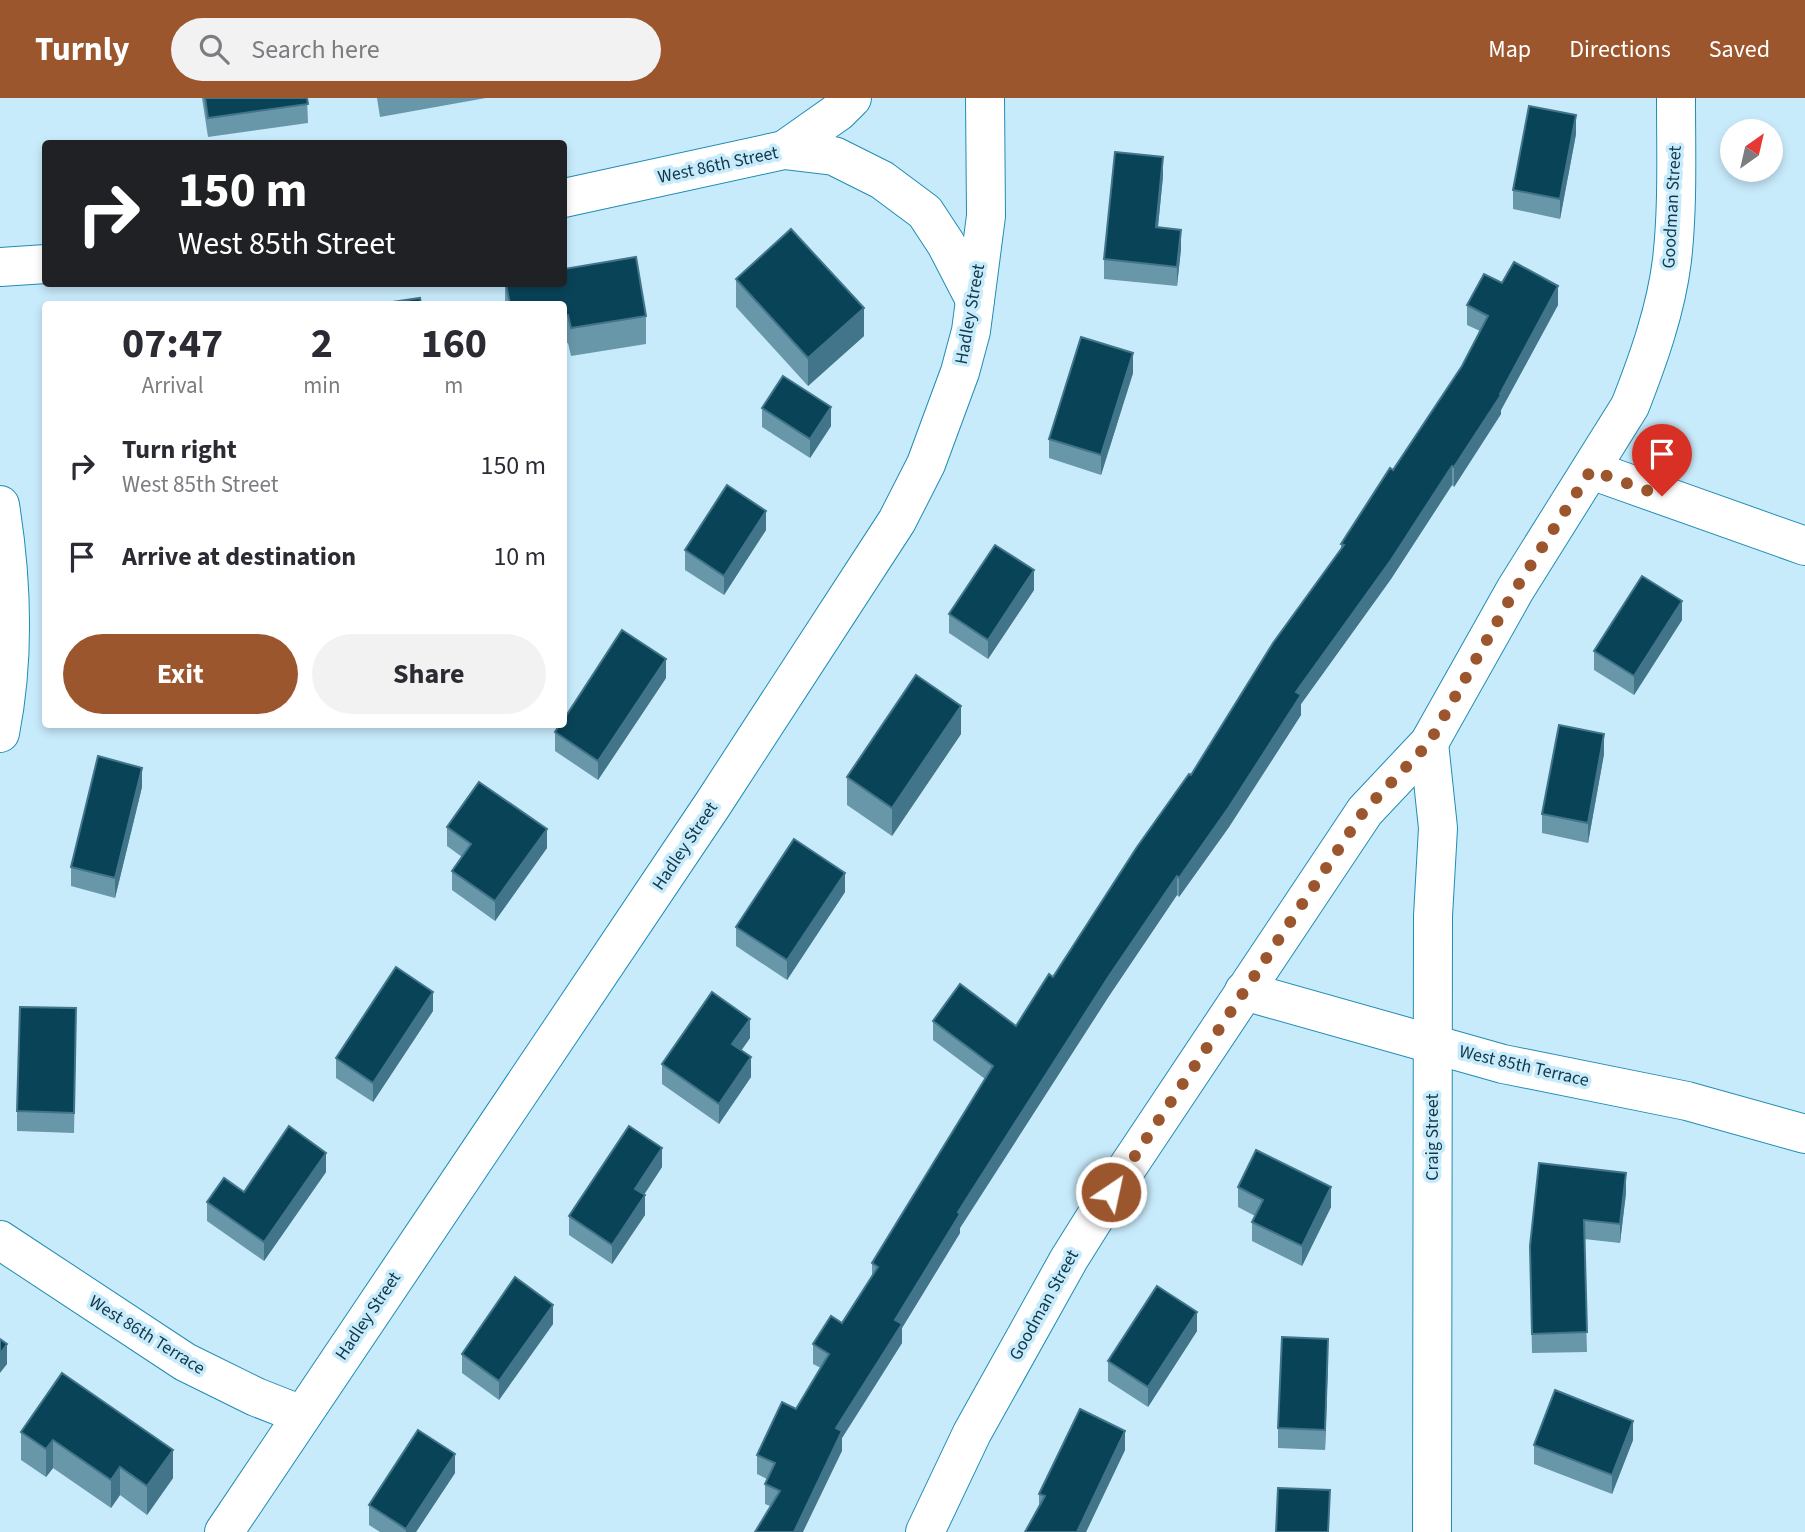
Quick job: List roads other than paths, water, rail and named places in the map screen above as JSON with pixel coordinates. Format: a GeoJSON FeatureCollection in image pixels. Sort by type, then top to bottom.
{"type":"FeatureCollection","features":[{"type":"Feature","properties":{"kind":"street"},"geometry":{"type":"LineString","coordinates":[[785,150],[838,112],[852,98]]}},
{"type":"Feature","properties":{"kind":"street","name":"Hadley Street"},"geometry":{"type":"LineString","coordinates":[[224,1532],[713,804],[897,521],[926,464],[960,372],[971,331],[986,216],[985,98]]}},
{"type":"Feature","properties":{"kind":"street","name":"Goodman Street"},"geometry":{"type":"LineString","coordinates":[[925,1532],[972,1433],[1069,1259],[1364,811],[1429,743],[1515,590],[1630,406],[1662,311],[1672,261],[1676,98]]}},
{"type":"Feature","properties":{"kind":"street","name":"West 86th Street"},"geometry":{"type":"LineString","coordinates":[[567,197],[785,150],[834,156],[882,180],[925,212],[946,244],[975,300]]}},
{"type":"Feature","properties":{"kind":"street"},"geometry":{"type":"LineString","coordinates":[[0,268],[42,264]]}},
{"type":"Feature","properties":{"kind":"street"},"geometry":{"type":"LineString","coordinates":[[1591,470],[1805,546]]}},
{"type":"Feature","properties":{"kind":"street"},"geometry":{"type":"LineString","coordinates":[[0,505],[8,551],[12,622],[0,733]]}},
{"type":"Feature","properties":{"kind":"street","name":"Craig Street"},"geometry":{"type":"LineString","coordinates":[[1429,743],[1438,828],[1433,916],[1432,1532]]}},
{"type":"Feature","properties":{"kind":"street","name":"West 85th Terrace"},"geometry":{"type":"LineString","coordinates":[[1244,991],[1503,1064],[1687,1101],[1805,1134]]}},
{"type":"Feature","properties":{"kind":"street","name":"West 86th Terrace"},"geometry":{"type":"LineString","coordinates":[[0,1240],[185,1362],[257,1397],[302,1415]]}}]}
